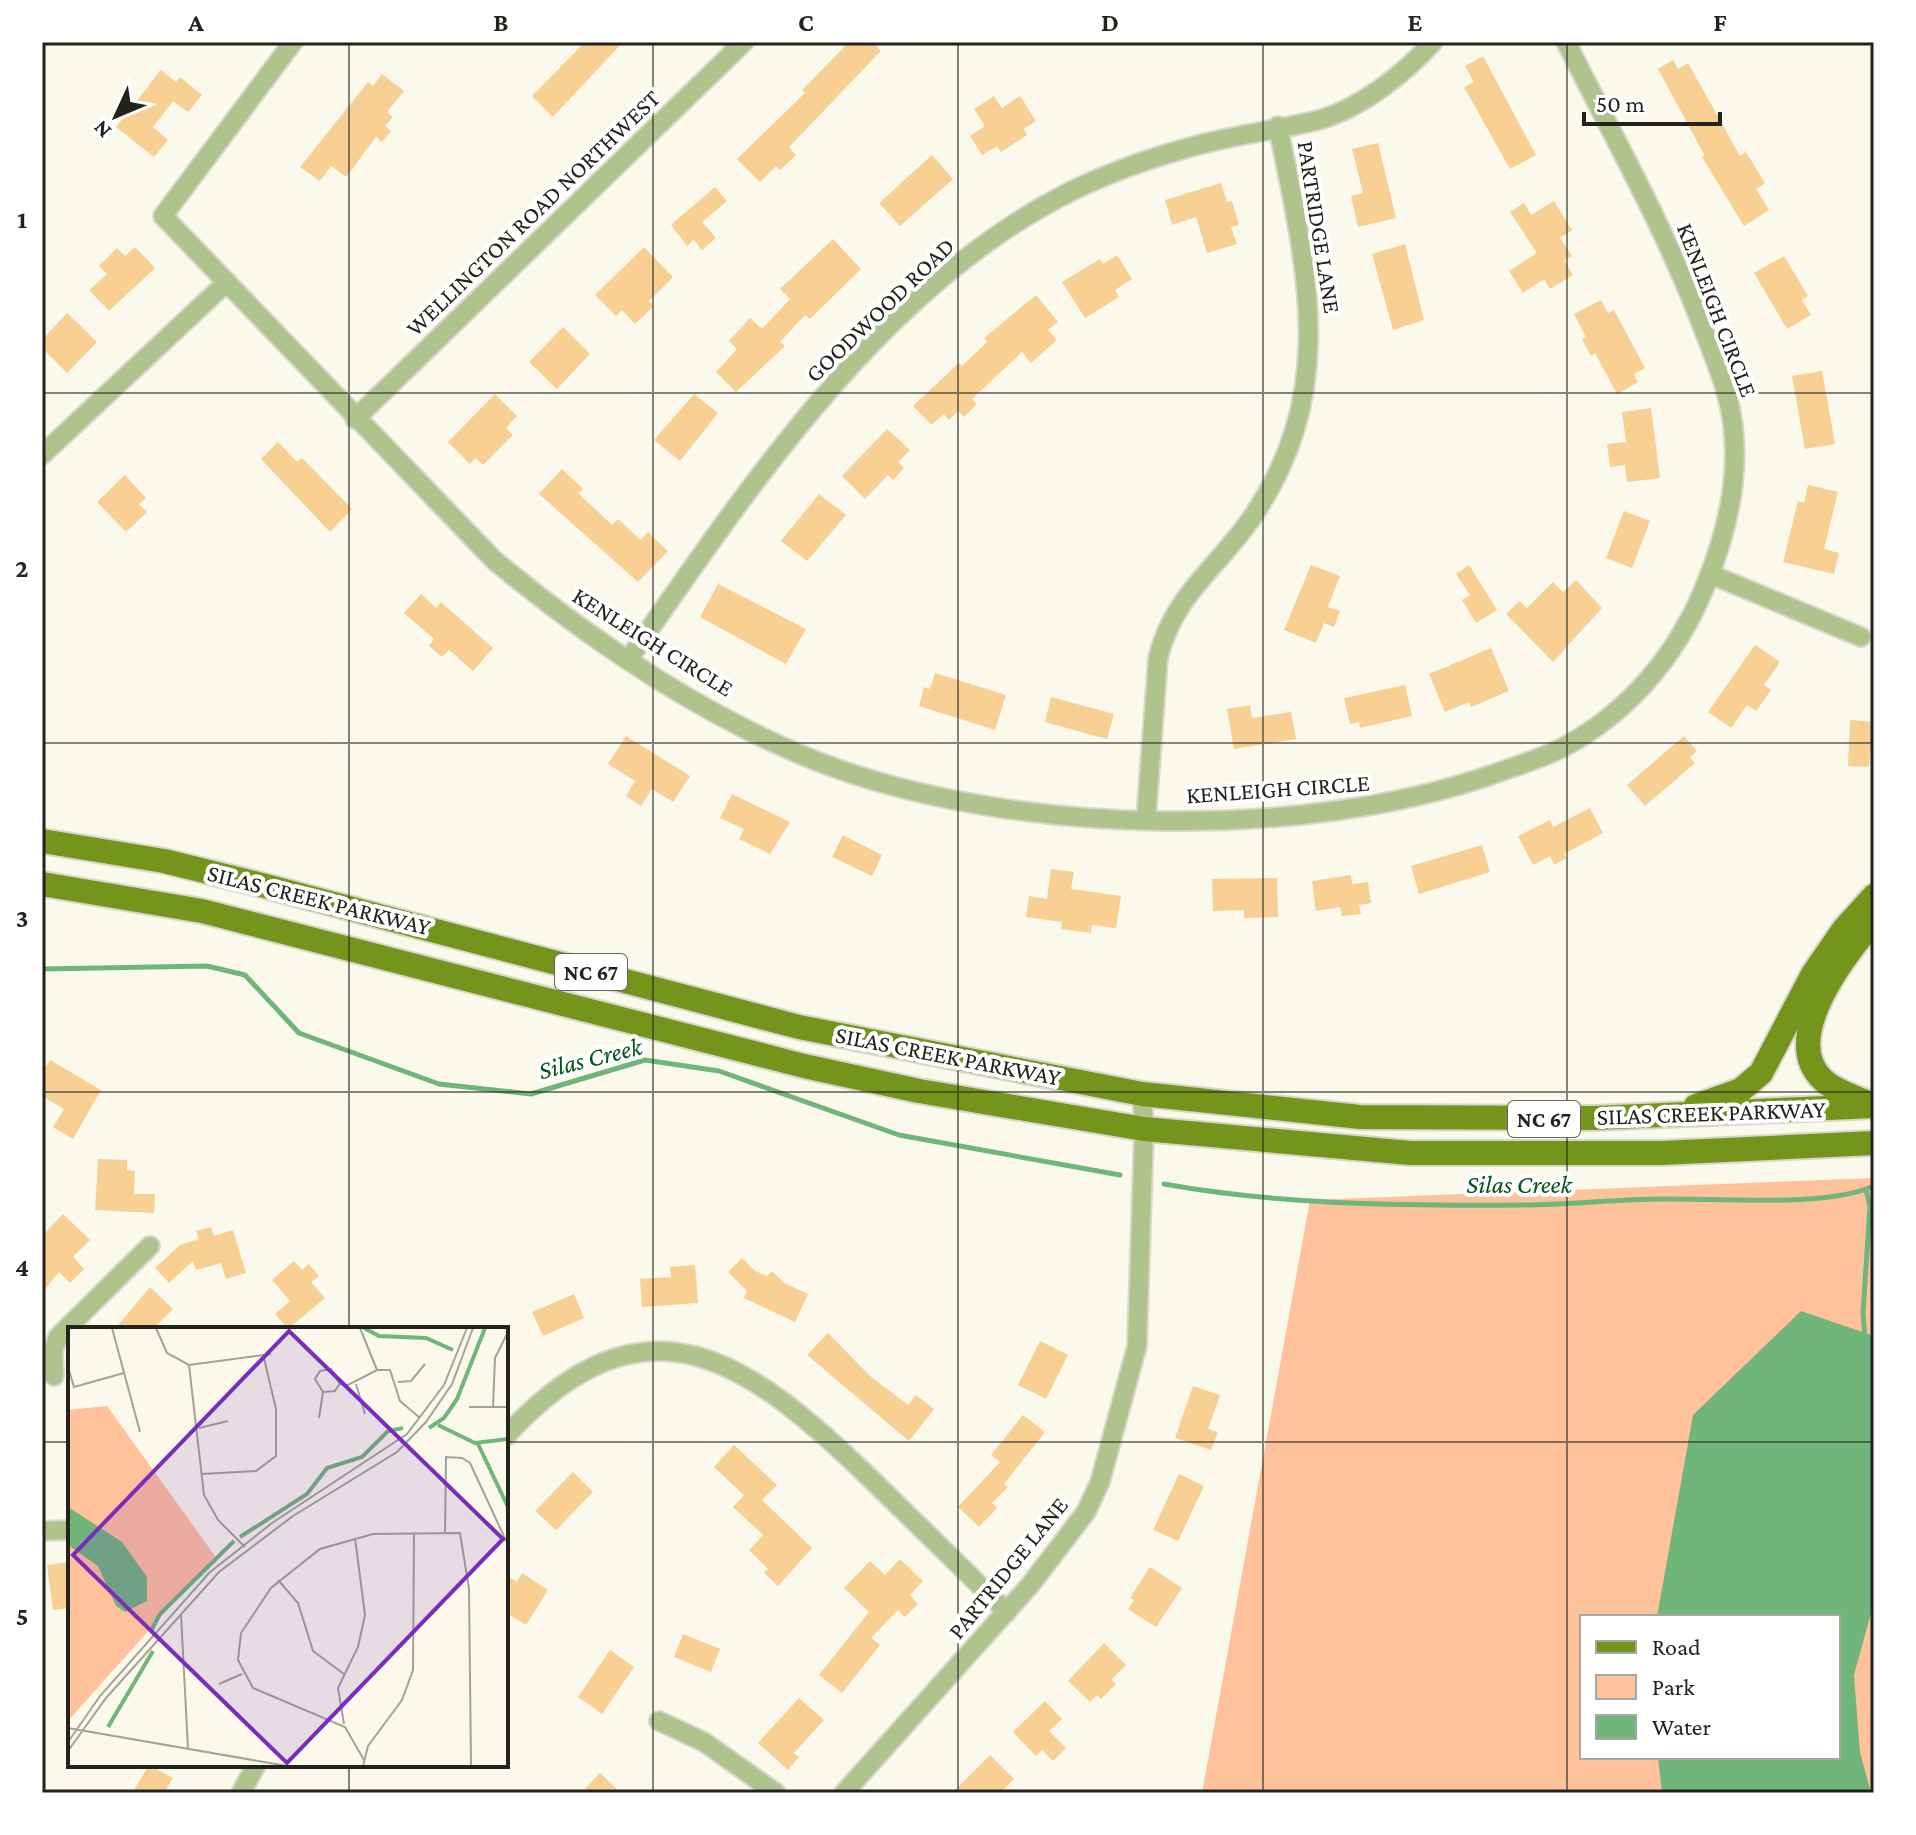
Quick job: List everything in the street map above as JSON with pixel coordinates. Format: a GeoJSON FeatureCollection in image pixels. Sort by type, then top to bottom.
{"type":"FeatureCollection","features":[{"type":"Feature","properties":{"kind":"main road","name":"SILAS CREEK PARKWAY"},"geometry":{"type":"LineString","coordinates":[[42,841],[209,872],[799,1027],[1142,1094],[1360,1117],[1534,1119],[1874,1106]]}},
{"type":"Feature","properties":{"kind":"main road","name":"SILAS CREEK PARKWAY"},"geometry":{"type":"LineString","coordinates":[[42,884],[202,911],[804,1066],[919,1091],[1144,1129],[1410,1153],[1661,1153],[1874,1143]]}},
{"type":"Feature","properties":{"kind":"main road"},"geometry":{"type":"LineString","coordinates":[[1670,1115],[1741,1090],[1761,1073],[1820,963],[1844,929],[1874,896]]}},
{"type":"Feature","properties":{"kind":"main road"},"geometry":{"type":"LineString","coordinates":[[1874,921],[1853,946],[1821,999],[1807,1031],[1806,1050],[1812,1066],[1823,1081],[1874,1106]]}},
{"type":"Feature","properties":{"kind":"street","name":"KENLEIGH CIRCLE"},"geometry":{"type":"LineString","coordinates":[[293,42],[163,216],[494,560],[538,596],[628,660],[779,744],[872,779],[1034,811],[1146,820],[1212,820],[1360,810],[1464,784],[1542,757],[1593,729],[1649,681],[1691,619],[1710,574],[1731,502],[1734,437],[1723,380],[1660,227],[1566,42]]}},
{"type":"Feature","properties":{"kind":"street","name":"WELLINGTON ROAD NORTHWEST"},"geometry":{"type":"LineString","coordinates":[[355,419],[744,42]]}},
{"type":"Feature","properties":{"kind":"street","name":"GOODWOOD ROAD"},"geometry":{"type":"LineString","coordinates":[[628,660],[772,458],[813,407],[920,300],[968,258],[1057,199],[1102,177],[1178,151],[1319,119],[1342,110],[1398,75],[1433,42]]}},
{"type":"Feature","properties":{"kind":"street","name":"PARTRIDGE LANE"},"geometry":{"type":"LineString","coordinates":[[1146,820],[1158,658],[1163,635],[1187,594],[1243,530],[1262,500],[1289,443],[1310,363],[1311,330],[1302,248],[1278,126]]}},
{"type":"Feature","properties":{"kind":"street"},"geometry":{"type":"LineString","coordinates":[[42,455],[227,282]]}},
{"type":"Feature","properties":{"kind":"street"},"geometry":{"type":"LineString","coordinates":[[1710,574],[1861,637]]}},
{"type":"Feature","properties":{"kind":"street","name":"PARTRIDGE LANE"},"geometry":{"type":"LineString","coordinates":[[844,1793],[1007,1612],[1086,1512],[1100,1482],[1132,1370],[1140,1288],[1142,1094]]}},
{"type":"Feature","properties":{"kind":"street"},"geometry":{"type":"LineString","coordinates":[[68,1327],[150,1246]]}},
{"type":"Feature","properties":{"kind":"street"},"geometry":{"type":"LineString","coordinates":[[55,1377],[53,1351],[58,1337],[68,1327]]}},
{"type":"Feature","properties":{"kind":"street"},"geometry":{"type":"LineString","coordinates":[[508,1434],[555,1389],[605,1360],[654,1352],[687,1355],[736,1369],[789,1406],[845,1454],[1007,1612]]}},
{"type":"Feature","properties":{"kind":"street"},"geometry":{"type":"LineString","coordinates":[[42,1531],[68,1530]]}},
{"type":"Feature","properties":{"kind":"street"},"geometry":{"type":"LineString","coordinates":[[659,1721],[704,1742],[776,1793]]}},
{"type":"Feature","properties":{"kind":"street"},"geometry":{"type":"LineString","coordinates":[[241,1793],[255,1767]]}},
{"type":"Feature","properties":{"kind":"green space"},"geometry":{"type":"Polygon","coordinates":[[[1874,1178],[1874,1793],[1202,1793],[1310,1200],[1874,1178]]]}},
{"type":"Feature","properties":{"kind":"water"},"geometry":{"type":"Polygon","coordinates":[[[1801,1311],[1874,1336],[1874,1602],[1854,1675],[1860,1752],[1871,1793],[1662,1793],[1658,1759],[1840,1759],[1840,1615],[1657,1615],[1693,1415],[1801,1311]]]}},
{"type":"Feature","properties":{"kind":"building"},"geometry":{"type":"Polygon","coordinates":[[[585,42],[623,42],[553,117],[532,96],[585,42]]]}},
{"type":"Feature","properties":{"kind":"building"},"geometry":{"type":"Polygon","coordinates":[[[849,42],[872,42],[881,51],[789,147],[796,155],[780,170],[776,166],[760,182],[737,159],[805,93],[802,90],[849,42]]]}},
{"type":"Feature","properties":{"kind":"building"},"geometry":{"type":"Polygon","coordinates":[[[1483,56],[1536,155],[1510,169],[1464,87],[1474,82],[1465,66],[1483,56]]]}},
{"type":"Feature","properties":{"kind":"building"},"geometry":{"type":"Polygon","coordinates":[[[1673,60],[1678,69],[1688,63],[1740,156],[1746,152],[1765,183],[1756,189],[1769,210],[1744,226],[1702,157],[1705,156],[1658,69],[1673,60]]]}},
{"type":"Feature","properties":{"kind":"building"},"geometry":{"type":"Polygon","coordinates":[[[161,70],[176,82],[180,77],[202,95],[188,112],[173,101],[153,127],[168,140],[154,157],[116,127],[161,70]]]}},
{"type":"Feature","properties":{"kind":"building"},"geometry":{"type":"Polygon","coordinates":[[[382,74],[404,91],[387,112],[393,117],[385,126],[391,131],[382,142],[376,137],[346,177],[331,166],[320,181],[300,167],[368,82],[373,86],[382,74]]]}},
{"type":"Feature","properties":{"kind":"building"},"geometry":{"type":"Polygon","coordinates":[[[994,96],[1002,108],[1020,96],[1036,121],[1024,129],[1027,135],[1001,152],[997,146],[982,155],[970,136],[985,126],[974,109],[994,96]]]}},
{"type":"Feature","properties":{"kind":"building"},"geometry":{"type":"Polygon","coordinates":[[[1378,143],[1396,218],[1358,227],[1351,196],[1363,193],[1352,149],[1378,143]]]}},
{"type":"Feature","properties":{"kind":"building"},"geometry":{"type":"Polygon","coordinates":[[[932,155],[953,179],[900,226],[879,203],[932,155]]]}},
{"type":"Feature","properties":{"kind":"building"},"geometry":{"type":"Polygon","coordinates":[[[1221,183],[1227,202],[1232,201],[1239,225],[1231,227],[1237,244],[1207,253],[1196,217],[1172,225],[1165,200],[1221,183]]]}},
{"type":"Feature","properties":{"kind":"building"},"geometry":{"type":"Polygon","coordinates":[[[715,187],[727,201],[702,222],[716,238],[702,250],[694,240],[687,246],[671,225],[715,187]]]}},
{"type":"Feature","properties":{"kind":"building"},"geometry":{"type":"Polygon","coordinates":[[[1554,201],[1572,230],[1560,238],[1572,256],[1564,260],[1573,275],[1550,289],[1544,279],[1523,293],[1509,271],[1537,253],[1510,212],[1524,203],[1531,215],[1554,201]]]}},
{"type":"Feature","properties":{"kind":"building"},"geometry":{"type":"Polygon","coordinates":[[[833,239],[861,269],[810,319],[805,315],[780,342],[785,346],[736,392],[716,372],[737,349],[729,341],[750,318],[762,329],[790,299],[780,289],[833,239]]]}},
{"type":"Feature","properties":{"kind":"building"},"geometry":{"type":"Polygon","coordinates":[[[1405,244],[1424,320],[1393,330],[1372,254],[1405,244]]]}},
{"type":"Feature","properties":{"kind":"building"},"geometry":{"type":"Polygon","coordinates":[[[135,247],[155,268],[109,311],[89,290],[107,274],[99,266],[117,248],[125,256],[135,247]]]}},
{"type":"Feature","properties":{"kind":"building"},"geometry":{"type":"Polygon","coordinates":[[[644,247],[673,277],[649,301],[654,306],[635,324],[622,310],[616,316],[595,295],[644,247]]]}},
{"type":"Feature","properties":{"kind":"building"},"geometry":{"type":"Polygon","coordinates":[[[1117,255],[1132,279],[1115,290],[1119,297],[1085,318],[1062,282],[1100,259],[1103,264],[1117,255]]]}},
{"type":"Feature","properties":{"kind":"building"},"geometry":{"type":"Polygon","coordinates":[[[1784,256],[1808,296],[1802,300],[1811,315],[1787,329],[1754,273],[1784,256]]]}},
{"type":"Feature","properties":{"kind":"building"},"geometry":{"type":"Polygon","coordinates":[[[1036,295],[1058,322],[1048,330],[1057,340],[1031,363],[1022,352],[972,399],[977,404],[964,417],[958,411],[949,420],[944,414],[931,425],[913,406],[959,363],[962,366],[987,342],[984,338],[1036,295]]]}},
{"type":"Feature","properties":{"kind":"building"},"geometry":{"type":"Polygon","coordinates":[[[1601,300],[1608,313],[1614,310],[1645,368],[1634,374],[1638,382],[1617,394],[1595,353],[1591,356],[1582,339],[1586,337],[1574,314],[1601,300]]]}},
{"type":"Feature","properties":{"kind":"building"},"geometry":{"type":"Polygon","coordinates":[[[67,313],[97,342],[67,373],[42,348],[42,340],[67,313]]]}},
{"type":"Feature","properties":{"kind":"building"},"geometry":{"type":"Polygon","coordinates":[[[563,327],[590,354],[557,389],[529,362],[563,327]]]}},
{"type":"Feature","properties":{"kind":"building"},"geometry":{"type":"Polygon","coordinates":[[[1822,371],[1835,444],[1805,449],[1792,376],[1822,371]]]}},
{"type":"Feature","properties":{"kind":"building"},"geometry":{"type":"Polygon","coordinates":[[[495,394],[517,416],[506,428],[513,435],[483,465],[475,458],[470,464],[448,442],[495,394]]]}},
{"type":"Feature","properties":{"kind":"building"},"geometry":{"type":"Polygon","coordinates":[[[694,394],[718,413],[680,461],[654,440],[694,394]]]}},
{"type":"Feature","properties":{"kind":"building"},"geometry":{"type":"Polygon","coordinates":[[[1651,408],[1660,478],[1627,482],[1625,465],[1610,467],[1607,444],[1626,442],[1622,412],[1651,408]]]}},
{"type":"Feature","properties":{"kind":"building"},"geometry":{"type":"Polygon","coordinates":[[[887,429],[910,450],[898,462],[904,468],[893,480],[888,475],[865,499],[842,476],[887,429]]]}},
{"type":"Feature","properties":{"kind":"building"},"geometry":{"type":"Polygon","coordinates":[[[278,442],[297,462],[302,458],[352,509],[330,532],[261,459],[278,442]]]}},
{"type":"Feature","properties":{"kind":"building"},"geometry":{"type":"Polygon","coordinates":[[[562,469],[583,489],[578,493],[612,525],[618,519],[641,540],[648,532],[668,551],[638,582],[539,494],[562,469]]]}},
{"type":"Feature","properties":{"kind":"building"},"geometry":{"type":"Polygon","coordinates":[[[125,475],[146,498],[139,504],[147,512],[126,532],[97,502],[125,475]]]}},
{"type":"Feature","properties":{"kind":"building"},"geometry":{"type":"Polygon","coordinates":[[[1808,485],[1838,492],[1824,549],[1839,553],[1834,574],[1783,562],[1798,501],[1804,503],[1808,485]]]}},
{"type":"Feature","properties":{"kind":"building"},"geometry":{"type":"Polygon","coordinates":[[[819,494],[846,515],[807,561],[781,541],[819,494]]]}},
{"type":"Feature","properties":{"kind":"building"},"geometry":{"type":"Polygon","coordinates":[[[1624,511],[1650,521],[1632,568],[1606,558],[1624,511]]]}},
{"type":"Feature","properties":{"kind":"building"},"geometry":{"type":"Polygon","coordinates":[[[1311,565],[1340,576],[1328,607],[1340,611],[1334,627],[1324,623],[1316,643],[1284,630],[1311,565]]]}},
{"type":"Feature","properties":{"kind":"building"},"geometry":{"type":"Polygon","coordinates":[[[1469,565],[1497,610],[1476,623],[1462,600],[1470,595],[1456,574],[1469,565]]]}},
{"type":"Feature","properties":{"kind":"building"},"geometry":{"type":"Polygon","coordinates":[[[1576,580],[1602,608],[1553,662],[1506,614],[1520,601],[1527,608],[1553,582],[1563,592],[1576,580]]]}},
{"type":"Feature","properties":{"kind":"building"},"geometry":{"type":"Polygon","coordinates":[[[718,584],[806,629],[786,664],[700,617],[718,584]]]}},
{"type":"Feature","properties":{"kind":"building"},"geometry":{"type":"Polygon","coordinates":[[[421,594],[436,608],[441,602],[493,648],[473,671],[449,650],[442,657],[429,646],[434,639],[404,613],[421,594]]]}},
{"type":"Feature","properties":{"kind":"building"},"geometry":{"type":"Polygon","coordinates":[[[1755,645],[1780,662],[1764,685],[1771,690],[1756,711],[1747,705],[1731,728],[1708,712],[1755,645]]]}},
{"type":"Feature","properties":{"kind":"building"},"geometry":{"type":"Polygon","coordinates":[[[1491,648],[1509,691],[1471,707],[1469,702],[1445,712],[1429,674],[1491,648]]]}},
{"type":"Feature","properties":{"kind":"building"},"geometry":{"type":"Polygon","coordinates":[[[935,673],[1006,695],[995,730],[919,706],[924,687],[930,689],[935,673]]]}},
{"type":"Feature","properties":{"kind":"building"},"geometry":{"type":"Polygon","coordinates":[[[1405,685],[1412,716],[1360,728],[1359,722],[1350,724],[1344,698],[1405,685]]]}},
{"type":"Feature","properties":{"kind":"building"},"geometry":{"type":"Polygon","coordinates":[[[1051,697],[1114,714],[1107,739],[1045,722],[1051,697]]]}},
{"type":"Feature","properties":{"kind":"building"},"geometry":{"type":"Polygon","coordinates":[[[1250,705],[1252,718],[1291,712],[1296,739],[1234,749],[1227,709],[1250,705]]]}},
{"type":"Feature","properties":{"kind":"building"},"geometry":{"type":"Polygon","coordinates":[[[1850,720],[1874,722],[1874,750],[1870,750],[1869,767],[1848,766],[1850,720]]]}},
{"type":"Feature","properties":{"kind":"building"},"geometry":{"type":"Polygon","coordinates":[[[626,736],[690,776],[673,802],[652,789],[641,806],[626,796],[635,781],[608,764],[626,736]]]}},
{"type":"Feature","properties":{"kind":"building"},"geometry":{"type":"Polygon","coordinates":[[[1684,736],[1697,751],[1690,757],[1695,763],[1645,806],[1627,785],[1684,736]]]}},
{"type":"Feature","properties":{"kind":"building"},"geometry":{"type":"Polygon","coordinates":[[[732,794],[790,822],[770,854],[739,839],[744,829],[720,818],[732,794]]]}},
{"type":"Feature","properties":{"kind":"building"},"geometry":{"type":"Polygon","coordinates":[[[1590,808],[1603,833],[1564,854],[1567,858],[1554,865],[1550,856],[1533,865],[1518,836],[1550,820],[1553,827],[1590,808]]]}},
{"type":"Feature","properties":{"kind":"building"},"geometry":{"type":"Polygon","coordinates":[[[843,835],[882,855],[872,876],[832,857],[843,835]]]}},
{"type":"Feature","properties":{"kind":"building"},"geometry":{"type":"Polygon","coordinates":[[[1482,845],[1490,872],[1419,894],[1411,866],[1482,845]]]}},
{"type":"Feature","properties":{"kind":"building"},"geometry":{"type":"Polygon","coordinates":[[[1051,869],[1074,872],[1071,889],[1121,896],[1116,928],[1092,925],[1091,933],[1061,929],[1062,922],[1026,917],[1029,896],[1047,899],[1051,869]]]}},
{"type":"Feature","properties":{"kind":"building"},"geometry":{"type":"Polygon","coordinates":[[[1351,875],[1352,884],[1368,882],[1371,903],[1359,905],[1361,914],[1342,916],[1340,907],[1316,911],[1312,881],[1351,875]]]}},
{"type":"Feature","properties":{"kind":"building"},"geometry":{"type":"Polygon","coordinates":[[[1277,878],[1278,917],[1244,918],[1244,910],[1213,911],[1212,879],[1277,878]]]}},
{"type":"Feature","properties":{"kind":"building"},"geometry":{"type":"Polygon","coordinates":[[[50,1060],[101,1090],[73,1139],[53,1127],[64,1109],[42,1096],[42,1073],[50,1060]]]}},
{"type":"Feature","properties":{"kind":"building"},"geometry":{"type":"Polygon","coordinates":[[[98,1159],[127,1160],[127,1170],[135,1171],[134,1194],[155,1194],[154,1213],[95,1210],[98,1159]]]}},
{"type":"Feature","properties":{"kind":"building"},"geometry":{"type":"Polygon","coordinates":[[[63,1214],[90,1240],[73,1257],[84,1269],[70,1283],[59,1272],[42,1293],[42,1236],[63,1214]]]}},
{"type":"Feature","properties":{"kind":"building"},"geometry":{"type":"Polygon","coordinates":[[[211,1227],[214,1236],[233,1230],[246,1273],[226,1279],[221,1263],[196,1270],[193,1261],[169,1283],[155,1268],[180,1245],[199,1239],[196,1231],[211,1227]]]}},
{"type":"Feature","properties":{"kind":"building"},"geometry":{"type":"Polygon","coordinates":[[[742,1258],[755,1271],[767,1276],[772,1271],[784,1283],[808,1294],[795,1322],[744,1298],[747,1291],[728,1272],[742,1258]]]}},
{"type":"Feature","properties":{"kind":"building"},"geometry":{"type":"Polygon","coordinates":[[[294,1261],[302,1270],[309,1264],[319,1276],[311,1282],[325,1298],[290,1327],[286,1327],[275,1314],[290,1301],[272,1280],[294,1261]]]}},
{"type":"Feature","properties":{"kind":"building"},"geometry":{"type":"Polygon","coordinates":[[[695,1265],[698,1303],[642,1307],[640,1279],[671,1277],[670,1267],[695,1265]]]}},
{"type":"Feature","properties":{"kind":"building"},"geometry":{"type":"Polygon","coordinates":[[[150,1287],[173,1309],[155,1327],[117,1327],[150,1287]]]}},
{"type":"Feature","properties":{"kind":"building"},"geometry":{"type":"Polygon","coordinates":[[[574,1294],[584,1318],[543,1336],[532,1312],[574,1294]]]}},
{"type":"Feature","properties":{"kind":"building"},"geometry":{"type":"Polygon","coordinates":[[[828,1333],[870,1376],[908,1405],[916,1395],[934,1409],[909,1441],[807,1355],[828,1333]]]}},
{"type":"Feature","properties":{"kind":"building"},"geometry":{"type":"Polygon","coordinates":[[[1040,1341],[1068,1355],[1046,1399],[1018,1385],[1040,1341]]]}},
{"type":"Feature","properties":{"kind":"building"},"geometry":{"type":"Polygon","coordinates":[[[1193,1386],[1220,1395],[1208,1429],[1218,1432],[1211,1450],[1175,1438],[1193,1386]]]}},
{"type":"Feature","properties":{"kind":"building"},"geometry":{"type":"Polygon","coordinates":[[[1023,1415],[1045,1432],[1004,1484],[1008,1487],[992,1503],[997,1508],[979,1527],[958,1507],[1000,1462],[991,1455],[1023,1415]]]}},
{"type":"Feature","properties":{"kind":"building"},"geometry":{"type":"Polygon","coordinates":[[[734,1445],[777,1485],[762,1500],[812,1548],[778,1586],[764,1573],[768,1569],[749,1550],[763,1535],[733,1507],[744,1495],[714,1467],[734,1445]]]}},
{"type":"Feature","properties":{"kind":"building"},"geometry":{"type":"Polygon","coordinates":[[[573,1472],[593,1492],[556,1530],[535,1511],[573,1472]]]}},
{"type":"Feature","properties":{"kind":"building"},"geometry":{"type":"Polygon","coordinates":[[[1179,1474],[1204,1486],[1178,1541],[1153,1530],[1179,1474]]]}},
{"type":"Feature","properties":{"kind":"building"},"geometry":{"type":"Polygon","coordinates":[[[900,1559],[923,1581],[910,1595],[918,1604],[905,1617],[898,1610],[871,1638],[880,1645],[842,1693],[819,1675],[869,1612],[844,1588],[870,1561],[885,1575],[900,1559]]]}},
{"type":"Feature","properties":{"kind":"building"},"geometry":{"type":"Polygon","coordinates":[[[68,1562],[68,1608],[53,1610],[47,1565],[68,1562]]]}},
{"type":"Feature","properties":{"kind":"building"},"geometry":{"type":"Polygon","coordinates":[[[1150,1567],[1182,1588],[1156,1627],[1128,1609],[1134,1600],[1130,1598],[1150,1567]]]}},
{"type":"Feature","properties":{"kind":"building"},"geometry":{"type":"Polygon","coordinates":[[[522,1573],[548,1590],[526,1625],[508,1614],[508,1576],[517,1582],[522,1573]]]}},
{"type":"Feature","properties":{"kind":"building"},"geometry":{"type":"Polygon","coordinates":[[[683,1634],[720,1649],[711,1672],[674,1657],[683,1634]]]}},
{"type":"Feature","properties":{"kind":"building"},"geometry":{"type":"Polygon","coordinates":[[[1104,1643],[1126,1665],[1111,1680],[1116,1684],[1101,1699],[1097,1695],[1090,1702],[1068,1681],[1104,1643]]]}},
{"type":"Feature","properties":{"kind":"building"},"geometry":{"type":"Polygon","coordinates":[[[610,1650],[634,1667],[602,1714],[578,1697],[610,1650]]]}},
{"type":"Feature","properties":{"kind":"building"},"geometry":{"type":"Polygon","coordinates":[[[799,1698],[824,1720],[794,1753],[799,1757],[788,1770],[758,1743],[799,1698]]]}},
{"type":"Feature","properties":{"kind":"building"},"geometry":{"type":"Polygon","coordinates":[[[1045,1701],[1062,1719],[1049,1731],[1066,1748],[1053,1761],[1042,1750],[1036,1756],[1013,1732],[1045,1701]]]}},
{"type":"Feature","properties":{"kind":"building"},"geometry":{"type":"Polygon","coordinates":[[[990,1755],[1014,1779],[1000,1793],[952,1793],[990,1755]]]}},
{"type":"Feature","properties":{"kind":"building"},"geometry":{"type":"Polygon","coordinates":[[[148,1767],[173,1778],[164,1793],[132,1793],[148,1767]]]}},
{"type":"Feature","properties":{"kind":"building"},"geometry":{"type":"Polygon","coordinates":[[[600,1773],[621,1793],[581,1793],[600,1773]]]}},
{"type":"Feature","properties":{"kind":"waterway","name":"Silas Creek"},"geometry":{"type":"LineString","coordinates":[[42,969],[207,966],[245,975],[299,1033],[439,1084],[531,1094],[645,1060],[719,1071],[899,1135],[1120,1175]]}},
{"type":"Feature","properties":{"kind":"waterway","name":"Silas Creek"},"geometry":{"type":"LineString","coordinates":[[1164,1184],[1298,1200],[1478,1205],[1645,1199],[1800,1200],[1853,1193],[1874,1186]]}},
{"type":"Feature","properties":{"kind":"waterway"},"geometry":{"type":"LineString","coordinates":[[1865,1338],[1863,1313],[1870,1206],[1866,1190]]}}]}
